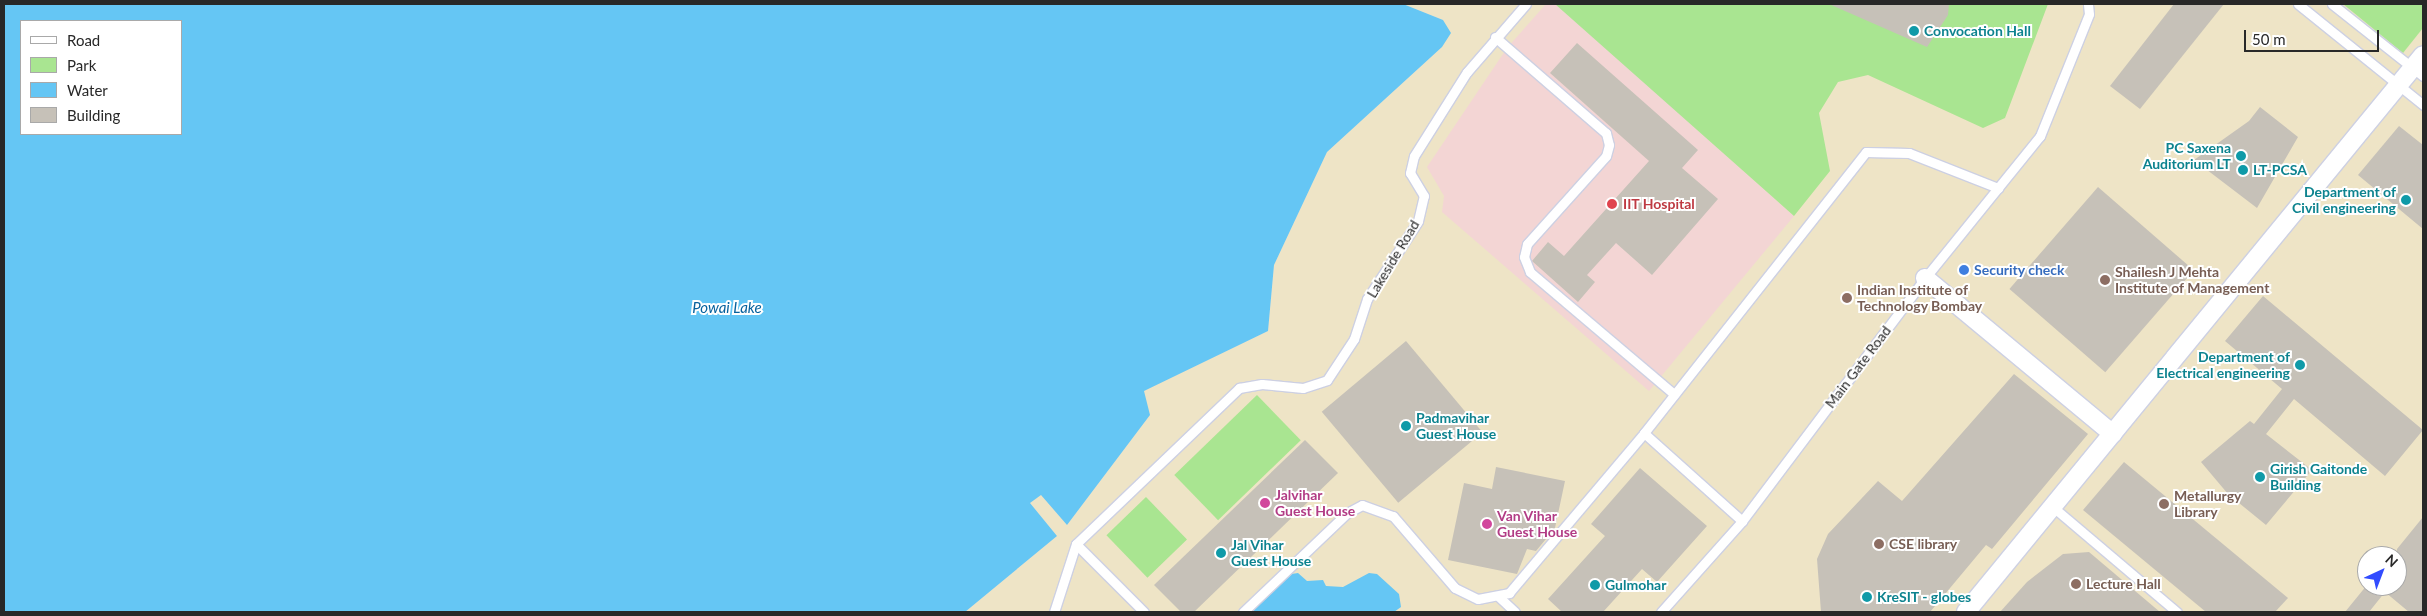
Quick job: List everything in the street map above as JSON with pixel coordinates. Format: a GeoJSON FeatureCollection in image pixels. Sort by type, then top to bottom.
{"type":"FeatureCollection","features":[{"type":"Feature","properties":{"kind":"street"},"geometry":{"type":"LineString","coordinates":[[1966,612],[2399,85],[2420,66]]}},
{"type":"Feature","properties":{"kind":"street"},"geometry":{"type":"LineString","coordinates":[[1925,278],[2113,434]]}},
{"type":"Feature","properties":{"kind":"lane","name":"Lakeside Road"},"geometry":{"type":"LineString","coordinates":[[1054,612],[1076,544],[1239,388],[1262,384],[1303,388],[1327,380],[1354,339],[1367,299],[1418,221],[1424,196],[1410,173],[1414,156],[1495,37],[1526,4]]}},
{"type":"Feature","properties":{"kind":"lane","name":"Main Gate Road"},"geometry":{"type":"LineString","coordinates":[[1661,612],[1742,521],[1925,278],[2040,136],[2088,14],[2088,4]]}},
{"type":"Feature","properties":{"kind":"lane"},"geometry":{"type":"LineString","coordinates":[[2298,4],[2423,105]]}},
{"type":"Feature","properties":{"kind":"lane"},"geometry":{"type":"LineString","coordinates":[[2332,4],[2420,66]]}},
{"type":"Feature","properties":{"kind":"lane"},"geometry":{"type":"LineString","coordinates":[[1495,37],[1606,133],[1609,145],[1606,156],[1527,244],[1524,257],[1530,272],[1674,394]]}},
{"type":"Feature","properties":{"kind":"lane"},"geometry":{"type":"LineString","coordinates":[[1243,612],[1346,513],[1362,505],[1393,516],[1455,588],[1478,599],[1509,593],[1644,433],[1866,152],[1909,153],[1998,188]]}},
{"type":"Feature","properties":{"kind":"lane"},"geometry":{"type":"LineString","coordinates":[[1644,433],[1742,521]]}},
{"type":"Feature","properties":{"kind":"lane"},"geometry":{"type":"LineString","coordinates":[[2053,506],[2177,612]]}},
{"type":"Feature","properties":{"kind":"lane"},"geometry":{"type":"LineString","coordinates":[[1076,544],[1144,612]]}},
{"type":"Feature","properties":{"kind":"lane"},"geometry":{"type":"LineString","coordinates":[[1498,596],[1516,612]]}},
{"type":"Feature","properties":{"kind":"shaded area","name":"Indian Institute of Technology Bombay"},"geometry":{"type":"Polygon","coordinates":[[[1403,4],[2423,4],[2423,612],[965,612],[1057,536],[1030,503],[1041,494],[1067,525],[1150,415],[1143,391],[1268,331],[1274,265],[1327,152],[1442,47],[1443,20],[1403,4]]]}},
{"type":"Feature","properties":{"kind":"shaded area","name":"IIT Hospital"},"geometry":{"type":"Polygon","coordinates":[[[1546,4],[1555,4],[1578,23],[1794,216],[1649,391],[1442,212],[1444,196],[1427,167],[1507,48],[1546,4]]]}},
{"type":"Feature","properties":{"kind":"green space"},"geometry":{"type":"Polygon","coordinates":[[[1555,4],[2048,4],[2005,118],[1983,128],[1868,75],[1838,82],[1819,113],[1830,171],[1794,216],[1555,4]]]}},
{"type":"Feature","properties":{"kind":"green space"},"geometry":{"type":"Polygon","coordinates":[[[2343,4],[2423,4],[2423,28],[2403,53],[2343,4]]]}},
{"type":"Feature","properties":{"kind":"green space"},"geometry":{"type":"Polygon","coordinates":[[[1257,395],[1301,440],[1218,520],[1174,475],[1257,395]]]}},
{"type":"Feature","properties":{"kind":"green space"},"geometry":{"type":"Polygon","coordinates":[[[1146,497],[1187,539],[1147,578],[1106,535],[1146,497]]]}},
{"type":"Feature","properties":{"kind":"water","name":"Powai Lake"},"geometry":{"type":"Polygon","coordinates":[[[4,4],[1403,4],[1443,20],[1451,33],[1442,47],[1327,152],[1274,265],[1268,331],[1144,391],[1150,415],[1067,525],[1041,495],[1030,503],[1057,536],[965,612],[4,612],[4,4]]]}},
{"type":"Feature","properties":{"kind":"water"},"geometry":{"type":"Polygon","coordinates":[[[1298,573],[1307,581],[1323,580],[1326,586],[1343,587],[1369,573],[1377,574],[1399,594],[1401,607],[1394,612],[1252,612],[1285,575],[1298,573]]]}},
{"type":"Feature","properties":{"kind":"building","name":"Convocation Hall"},"geometry":{"type":"Polygon","coordinates":[[[1829,4],[1949,4],[1948,15],[1927,47],[1829,4]]]}},
{"type":"Feature","properties":{"kind":"building"},"geometry":{"type":"Polygon","coordinates":[[[2174,4],[2224,4],[2140,109],[2110,86],[2174,4]]]}},
{"type":"Feature","properties":{"kind":"building","name":"IIT Hospital"},"geometry":{"type":"Polygon","coordinates":[[[1577,43],[1698,150],[1682,168],[1718,199],[1652,275],[1616,243],[1587,275],[1595,282],[1578,302],[1532,261],[1548,242],[1564,256],[1649,161],[1550,73],[1577,43]]]}},
{"type":"Feature","properties":{"kind":"building","name":"PC Saxena Auditorium LT"},"geometry":{"type":"Polygon","coordinates":[[[2260,107],[2298,137],[2257,208],[2194,160],[2249,121],[2260,107]]]}},
{"type":"Feature","properties":{"kind":"building","name":"Department of Civil engineering"},"geometry":{"type":"Polygon","coordinates":[[[2399,126],[2423,145],[2423,229],[2358,175],[2399,126]]]}},
{"type":"Feature","properties":{"kind":"building"},"geometry":{"type":"Polygon","coordinates":[[[2098,187],[2194,270],[2105,372],[2009,289],[2098,187]]]}},
{"type":"Feature","properties":{"kind":"building","name":"Department of Electrical engineering"},"geometry":{"type":"Polygon","coordinates":[[[2263,296],[2423,430],[2385,476],[2294,399],[2266,434],[2312,470],[2266,525],[2228,494],[2201,462],[2250,421],[2254,424],[2282,389],[2225,341],[2263,296]]]}},
{"type":"Feature","properties":{"kind":"building","name":"Padmavihar Guest House"},"geometry":{"type":"Polygon","coordinates":[[[1406,341],[1482,432],[1398,503],[1322,412],[1406,341]]]}},
{"type":"Feature","properties":{"kind":"building"},"geometry":{"type":"Polygon","coordinates":[[[2014,374],[2088,434],[1992,549],[1986,545],[1930,612],[1821,612],[1817,559],[1828,534],[1878,481],[1902,501],[2014,374]]]}},
{"type":"Feature","properties":{"kind":"building","name":"Jal Vihar Guest House"},"geometry":{"type":"Polygon","coordinates":[[[1305,440],[1338,473],[1194,612],[1181,612],[1154,585],[1305,440]]]}},
{"type":"Feature","properties":{"kind":"building"},"geometry":{"type":"Polygon","coordinates":[[[2124,462],[2288,598],[2275,612],[2206,612],[2083,510],[2124,462]]]}},
{"type":"Feature","properties":{"kind":"building"},"geometry":{"type":"Polygon","coordinates":[[[1496,467],[1565,481],[1555,528],[1536,551],[1527,549],[1517,574],[1448,560],[1464,483],[1492,489],[1496,467]]]}},
{"type":"Feature","properties":{"kind":"building"},"geometry":{"type":"Polygon","coordinates":[[[1640,468],[1707,526],[1657,582],[1642,569],[1603,612],[1562,612],[1548,599],[1605,536],[1591,524],[1640,468]]]}},
{"type":"Feature","properties":{"kind":"building"},"geometry":{"type":"Polygon","coordinates":[[[2423,517],[2423,612],[2409,612],[2390,596],[2407,596],[2407,546],[2399,546],[2423,517]]]}},
{"type":"Feature","properties":{"kind":"building","name":"Lecture Hall"},"geometry":{"type":"Polygon","coordinates":[[[2089,552],[2160,612],[2000,612],[2027,582],[2063,554],[2089,552]]]}},
{"type":"Feature","properties":{"kind":"building"},"geometry":{"type":"Polygon","coordinates":[[[2358,596],[2382,596],[2369,612],[2345,612],[2358,596]]]}},
{"type":"Feature","properties":{"kind":"place","name":"Convocation Hall"},"geometry":{"type":"Point","coordinates":[1914,31]}},
{"type":"Feature","properties":{"kind":"place","name":"PC Saxena Auditorium LT"},"geometry":{"type":"Point","coordinates":[2241,156]}},
{"type":"Feature","properties":{"kind":"place","name":"LT-PCSA"},"geometry":{"type":"Point","coordinates":[2243,170]}},
{"type":"Feature","properties":{"kind":"place","name":"Department of Civil engineering"},"geometry":{"type":"Point","coordinates":[2406,200]}},
{"type":"Feature","properties":{"kind":"place","name":"IIT Hospital"},"geometry":{"type":"Point","coordinates":[1612,204]}},
{"type":"Feature","properties":{"kind":"place","name":"Security check"},"geometry":{"type":"Point","coordinates":[1964,270]}},
{"type":"Feature","properties":{"kind":"place","name":"Shailesh J Mehta Institute of Management"},"geometry":{"type":"Point","coordinates":[2105,280]}},
{"type":"Feature","properties":{"kind":"place","name":"Indian Institute of Technology Bombay"},"geometry":{"type":"Point","coordinates":[1847,298]}},
{"type":"Feature","properties":{"kind":"place","name":"Department of Electrical engineering"},"geometry":{"type":"Point","coordinates":[2300,365]}},
{"type":"Feature","properties":{"kind":"place","name":"Padmavihar Guest House"},"geometry":{"type":"Point","coordinates":[1406,426]}},
{"type":"Feature","properties":{"kind":"place","name":"Girish Gaitonde Building"},"geometry":{"type":"Point","coordinates":[2260,477]}},
{"type":"Feature","properties":{"kind":"place","name":"Jalvihar Guest House"},"geometry":{"type":"Point","coordinates":[1265,503]}},
{"type":"Feature","properties":{"kind":"place","name":"Metallurgy Library"},"geometry":{"type":"Point","coordinates":[2164,504]}},
{"type":"Feature","properties":{"kind":"place","name":"Van Vihar Guest House"},"geometry":{"type":"Point","coordinates":[1487,524]}},
{"type":"Feature","properties":{"kind":"place","name":"CSE library"},"geometry":{"type":"Point","coordinates":[1879,544]}},
{"type":"Feature","properties":{"kind":"place","name":"Jal Vihar Guest House"},"geometry":{"type":"Point","coordinates":[1221,553]}},
{"type":"Feature","properties":{"kind":"place","name":"Lecture Hall"},"geometry":{"type":"Point","coordinates":[2076,584]}},
{"type":"Feature","properties":{"kind":"place","name":"Gulmohar"},"geometry":{"type":"Point","coordinates":[1595,585]}},
{"type":"Feature","properties":{"kind":"place","name":"KreSIT - globes"},"geometry":{"type":"Point","coordinates":[1867,597]}}]}
